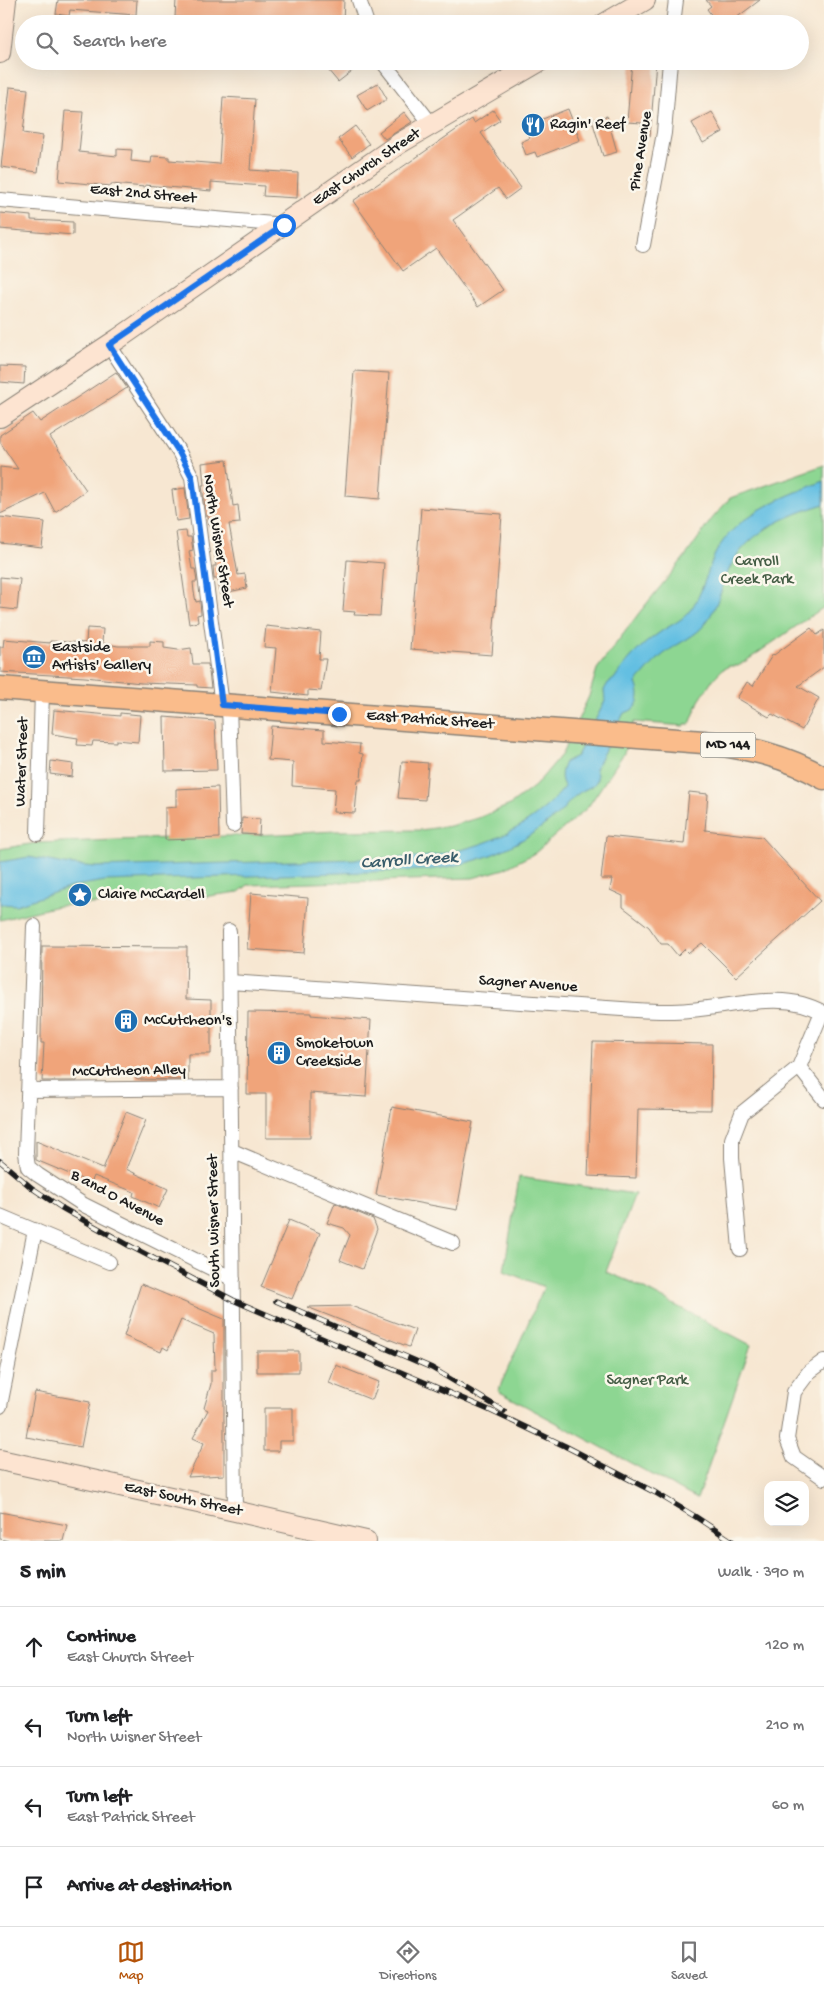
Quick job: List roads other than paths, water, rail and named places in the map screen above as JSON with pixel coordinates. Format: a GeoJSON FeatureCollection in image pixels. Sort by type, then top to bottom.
{"type":"FeatureCollection","features":[{"type":"Feature","properties":{"kind":"main road"},"geometry":{"type":"LineString","coordinates":[[0,53],[6,0]]}},
{"type":"Feature","properties":{"kind":"main road"},"geometry":{"type":"LineString","coordinates":[[619,15],[645,0]]}},
{"type":"Feature","properties":{"kind":"main road","name":"East Church Street"},"geometry":{"type":"LineString","coordinates":[[0,417],[109,345],[400,143],[525,70]]}},
{"type":"Feature","properties":{"kind":"main road","name":"East Patrick Street"},"geometry":{"type":"LineString","coordinates":[[0,688],[694,741],[732,746],[784,758],[824,778]]}},
{"type":"Feature","properties":{"kind":"main road","name":"East South Street"},"geometry":{"type":"LineString","coordinates":[[0,1460],[235,1510],[366,1541]]}},
{"type":"Feature","properties":{"kind":"street"},"geometry":{"type":"LineString","coordinates":[[359,0],[364,15]]}},
{"type":"Feature","properties":{"kind":"street"},"geometry":{"type":"LineString","coordinates":[[674,15],[676,0]]}},
{"type":"Feature","properties":{"kind":"street"},"geometry":{"type":"LineString","coordinates":[[389,70],[432,125]]}},
{"type":"Feature","properties":{"kind":"street","name":"Pine Avenue"},"geometry":{"type":"LineString","coordinates":[[643,246],[664,132],[669,70]]}},
{"type":"Feature","properties":{"kind":"street","name":"East 2nd Street"},"geometry":{"type":"LineString","coordinates":[[0,200],[284,225]]}},
{"type":"Feature","properties":{"kind":"street","name":"North Wisner Street"},"geometry":{"type":"LineString","coordinates":[[109,345],[192,477],[226,705]]}},
{"type":"Feature","properties":{"kind":"street","name":"Water Street"},"geometry":{"type":"LineString","coordinates":[[38,834],[42,691]]}},
{"type":"Feature","properties":{"kind":"street"},"geometry":{"type":"LineString","coordinates":[[226,705],[233,825]]}},
{"type":"Feature","properties":{"kind":"street"},"geometry":{"type":"LineString","coordinates":[[28,1090],[34,926]]}},
{"type":"Feature","properties":{"kind":"street","name":"South Wisner Street"},"geometry":{"type":"LineString","coordinates":[[229,931],[235,1510]]}},
{"type":"Feature","properties":{"kind":"street","name":"Sagner Avenue"},"geometry":{"type":"LineString","coordinates":[[230,982],[636,1010],[688,1010],[779,1000],[795,1002],[823,1012]]}},
{"type":"Feature","properties":{"kind":"street"},"geometry":{"type":"LineString","coordinates":[[740,1249],[732,1139],[742,1113],[799,1067],[823,1012]]}},
{"type":"Feature","properties":{"kind":"street"},"geometry":{"type":"LineString","coordinates":[[799,1067],[824,1099]]}},
{"type":"Feature","properties":{"kind":"street","name":"McCutcheon Alley"},"geometry":{"type":"LineString","coordinates":[[28,1090],[231,1088]]}},
{"type":"Feature","properties":{"kind":"street","name":"B and O Avenue"},"geometry":{"type":"LineString","coordinates":[[28,1090],[26,1154],[28,1166],[38,1175],[84,1205],[233,1279]]}},
{"type":"Feature","properties":{"kind":"street"},"geometry":{"type":"LineString","coordinates":[[232,1151],[453,1243]]}},
{"type":"Feature","properties":{"kind":"street"},"geometry":{"type":"LineString","coordinates":[[0,1216],[109,1262]]}},
{"type":"Feature","properties":{"kind":"street"},"geometry":{"type":"LineString","coordinates":[[0,1406],[35,1230]]}},
{"type":"Feature","properties":{"kind":"street"},"geometry":{"type":"LineString","coordinates":[[824,1361],[809,1372],[794,1392],[787,1439],[794,1457],[824,1478]]}},
{"type":"Feature","properties":{"kind":"water","name":"Carroll Creek"},"geometry":{"type":"Polygon","coordinates":[[[824,481],[824,504],[781,521],[755,537],[744,547],[735,558],[716,605],[705,624],[693,635],[659,658],[636,683],[639,693],[638,702],[633,709],[624,713],[595,769],[597,775],[596,782],[576,795],[558,814],[540,828],[510,846],[463,864],[427,870],[105,881],[75,886],[16,905],[0,904],[0,862],[29,857],[64,864],[96,867],[423,857],[464,849],[502,836],[535,816],[551,803],[565,787],[561,778],[565,762],[577,756],[605,701],[604,690],[608,683],[614,679],[640,648],[681,619],[693,607],[715,554],[724,540],[748,517],[762,508],[824,481]]]}},
{"type":"Feature","properties":{"kind":"railway"},"geometry":{"type":"LineString","coordinates":[[0,1161],[32,1188],[62,1208],[233,1300],[489,1410],[565,1446],[656,1493],[732,1541]]}},
{"type":"Feature","properties":{"kind":"railway"},"geometry":{"type":"LineString","coordinates":[[276,1301],[432,1368],[504,1411]]}},
{"type":"Feature","properties":{"kind":"place","name":"Ragin' Reef"},"geometry":{"type":"Point","coordinates":[533,125]}},
{"type":"Feature","properties":{"kind":"place","name":"Eastside Artists' Gallery"},"geometry":{"type":"Point","coordinates":[34,657]}},
{"type":"Feature","properties":{"kind":"place","name":"Claire McCardell"},"geometry":{"type":"Point","coordinates":[80,895]}},
{"type":"Feature","properties":{"kind":"place","name":"McCutcheon's"},"geometry":{"type":"Point","coordinates":[126,1021]}},
{"type":"Feature","properties":{"kind":"place","name":"Smoketown Creekside"},"geometry":{"type":"Point","coordinates":[279,1053]}},
{"type":"Feature","properties":{"kind":"park label","name":"Carroll Creek Park"},"geometry":{"type":"Point","coordinates":[757,571]}},
{"type":"Feature","properties":{"kind":"park label","name":"Sagner Park"},"geometry":{"type":"Point","coordinates":[647,1381]}}]}
